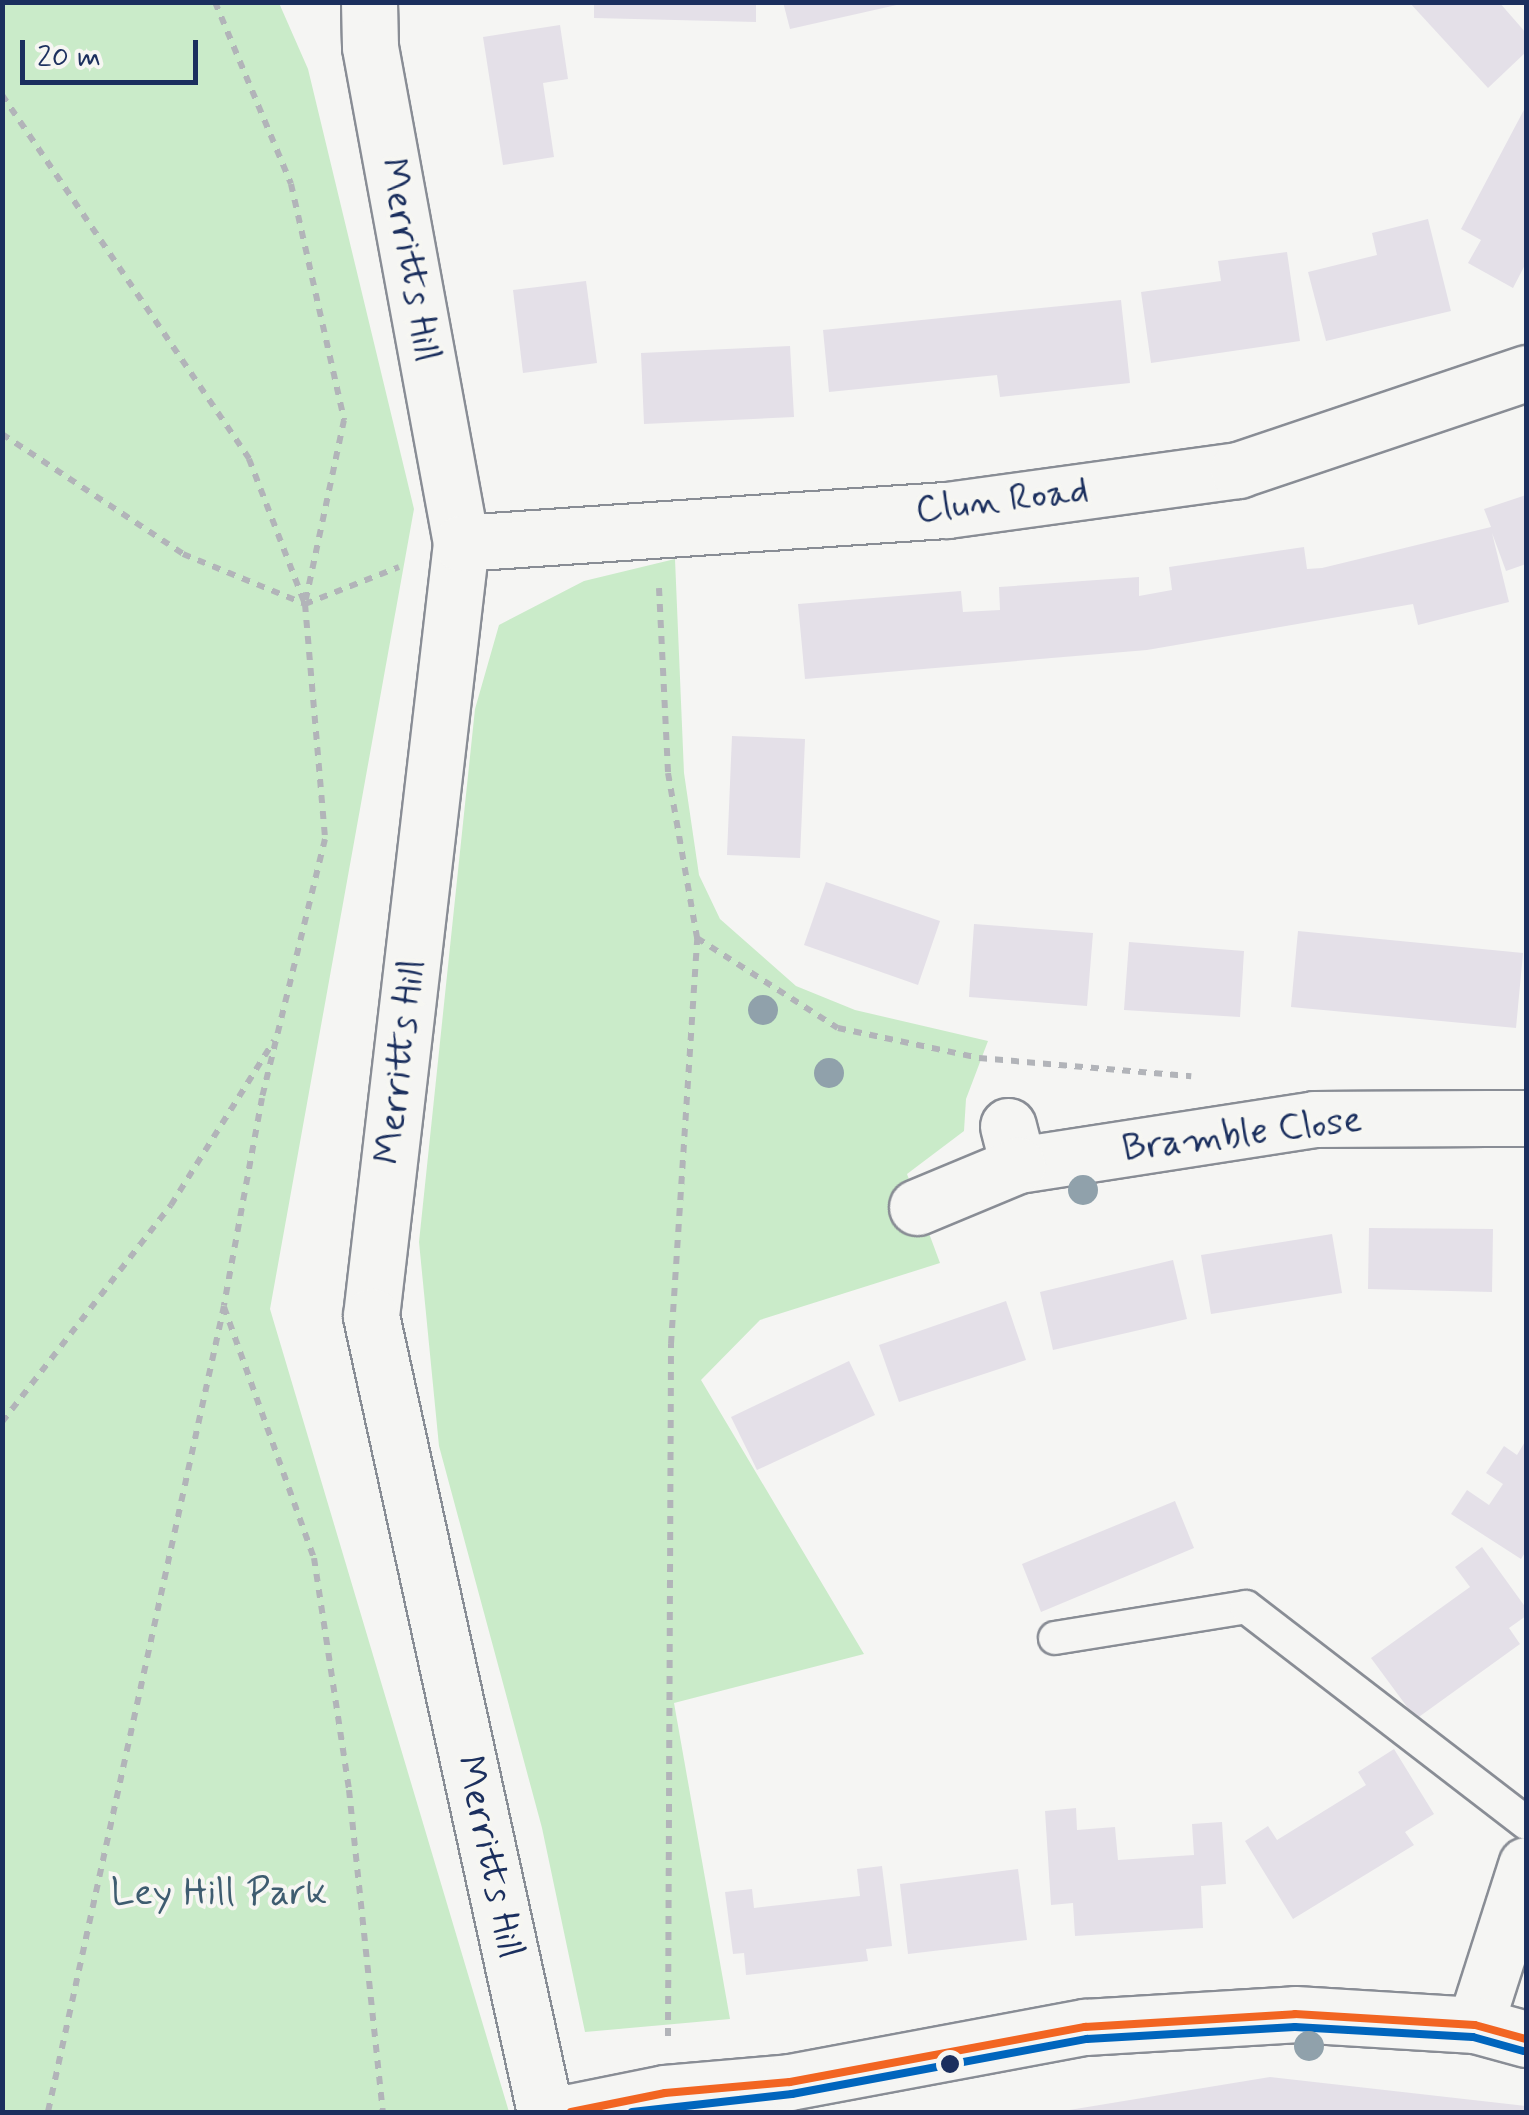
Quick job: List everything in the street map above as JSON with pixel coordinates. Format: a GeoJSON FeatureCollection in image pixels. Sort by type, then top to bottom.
{"type":"FeatureCollection","features":[{"type":"Feature","properties":{"kind":"street","name":"Merritts Hill"},"geometry":{"type":"LineString","coordinates":[[370,2],[370,47],[461,543],[371,1316],[544,2112]]}},
{"type":"Feature","properties":{"kind":"street","name":"Clun Road"},"geometry":{"type":"LineString","coordinates":[[461,543],[947,510],[1238,470],[1526,372]]}},
{"type":"Feature","properties":{"kind":"street","name":"Bramble Close"},"geometry":{"type":"LineString","coordinates":[[917,1206],[1013,1146],[1314,1118],[1526,1118]]}},
{"type":"Feature","properties":{"kind":"street"},"geometry":{"type":"LineString","coordinates":[[1475,2025],[1526,1865]]}},
{"type":"Feature","properties":{"kind":"street"},"geometry":{"type":"LineString","coordinates":[[571,2112],[665,2093],[790,2082],[1085,2027],[1295,2014],[1475,2025],[1526,2039]]}},
{"type":"Feature","properties":{"kind":"lane"},"geometry":{"type":"LineString","coordinates":[[1055,1638],[1246,1607],[1526,1823]]}},
{"type":"Feature","properties":{"kind":"path"},"geometry":{"type":"LineString","coordinates":[[214,2],[290,184],[344,420],[305,604]]}},
{"type":"Feature","properties":{"kind":"path"},"geometry":{"type":"LineString","coordinates":[[2,95],[249,459],[305,604],[325,839],[278,1034],[224,1306],[48,2112]]}},
{"type":"Feature","properties":{"kind":"path"},"geometry":{"type":"LineString","coordinates":[[2,434],[183,554],[305,604],[461,543]]}},
{"type":"Feature","properties":{"kind":"path"},"geometry":{"type":"LineString","coordinates":[[656,532],[668,773],[697,938],[671,1344],[669,1998]]}},
{"type":"Feature","properties":{"kind":"path"},"geometry":{"type":"LineString","coordinates":[[697,938],[838,1028],[979,1058],[1200,1076]]}},
{"type":"Feature","properties":{"kind":"path"},"geometry":{"type":"LineString","coordinates":[[2,1422],[171,1206],[278,1034]]}},
{"type":"Feature","properties":{"kind":"path"},"geometry":{"type":"LineString","coordinates":[[224,1306],[314,1558],[349,1790],[383,2112]]}},
{"type":"Feature","properties":{"kind":"green space","name":"Ley Hill Park"},"geometry":{"type":"Polygon","coordinates":[[[3,2],[279,3],[308,69],[414,509],[270,1309],[509,2112],[3,2112],[3,2]]]}},
{"type":"Feature","properties":{"kind":"green space"},"geometry":{"type":"Polygon","coordinates":[[[675,559],[684,773],[699,875],[720,919],[796,986],[855,1010],[988,1041],[966,1099],[964,1131],[907,1174],[940,1263],[760,1320],[701,1380],[864,1654],[674,1703],[730,2019],[585,2032],[542,1828],[439,1446],[419,1242],[475,709],[499,625],[584,581],[675,559]]]}},
{"type":"Feature","properties":{"kind":"building"},"geometry":{"type":"Polygon","coordinates":[[[594,2],[756,2],[756,22],[594,18],[594,2]]]}},
{"type":"Feature","properties":{"kind":"building"},"geometry":{"type":"Polygon","coordinates":[[[783,2],[901,2],[901,4],[790,29],[783,2]]]}},
{"type":"Feature","properties":{"kind":"building"},"geometry":{"type":"Polygon","coordinates":[[[1409,2],[1499,2],[1526,33],[1526,52],[1488,88],[1409,2]]]}},
{"type":"Feature","properties":{"kind":"building"},"geometry":{"type":"Polygon","coordinates":[[[560,25],[568,79],[543,83],[554,157],[503,165],[483,37],[560,25]]]}},
{"type":"Feature","properties":{"kind":"building"},"geometry":{"type":"Polygon","coordinates":[[[1526,106],[1526,263],[1513,288],[1468,263],[1481,240],[1461,229],[1526,106]]]}},
{"type":"Feature","properties":{"kind":"building"},"geometry":{"type":"Polygon","coordinates":[[[1428,219],[1451,311],[1326,341],[1308,272],[1377,255],[1372,233],[1428,219]]]}},
{"type":"Feature","properties":{"kind":"building"},"geometry":{"type":"Polygon","coordinates":[[[1287,252],[1300,341],[1151,363],[1141,292],[1221,281],[1218,261],[1287,252]]]}},
{"type":"Feature","properties":{"kind":"building"},"geometry":{"type":"Polygon","coordinates":[[[586,281],[597,363],[523,373],[513,290],[586,281]]]}},
{"type":"Feature","properties":{"kind":"building"},"geometry":{"type":"Polygon","coordinates":[[[1121,300],[1130,383],[1000,397],[997,375],[829,392],[823,330],[1121,300]]]}},
{"type":"Feature","properties":{"kind":"building"},"geometry":{"type":"Polygon","coordinates":[[[790,346],[794,417],[644,424],[641,353],[790,346]]]}},
{"type":"Feature","properties":{"kind":"building"},"geometry":{"type":"Polygon","coordinates":[[[1526,495],[1526,564],[1506,571],[1492,533],[1509,602],[1418,625],[1413,604],[1147,650],[805,679],[798,604],[961,591],[963,612],[1000,610],[999,587],[1139,577],[1139,596],[1172,590],[1169,567],[1304,547],[1307,569],[1322,568],[1491,527],[1484,509],[1526,495]]]}},
{"type":"Feature","properties":{"kind":"building"},"geometry":{"type":"Polygon","coordinates":[[[732,736],[805,739],[800,858],[727,855],[732,736]]]}},
{"type":"Feature","properties":{"kind":"building"},"geometry":{"type":"Polygon","coordinates":[[[826,882],[940,921],[918,985],[804,945],[826,882]]]}},
{"type":"Feature","properties":{"kind":"building"},"geometry":{"type":"Polygon","coordinates":[[[974,924],[1093,933],[1087,1006],[969,997],[974,924]]]}},
{"type":"Feature","properties":{"kind":"building"},"geometry":{"type":"Polygon","coordinates":[[[1298,931],[1523,953],[1516,1028],[1291,1007],[1298,931]]]}},
{"type":"Feature","properties":{"kind":"building"},"geometry":{"type":"Polygon","coordinates":[[[1129,942],[1244,951],[1240,1017],[1124,1010],[1129,942]]]}},
{"type":"Feature","properties":{"kind":"building"},"geometry":{"type":"Polygon","coordinates":[[[1369,1228],[1493,1229],[1492,1292],[1368,1289],[1369,1228]]]}},
{"type":"Feature","properties":{"kind":"building"},"geometry":{"type":"Polygon","coordinates":[[[1332,1234],[1342,1293],[1211,1314],[1201,1255],[1332,1234]]]}},
{"type":"Feature","properties":{"kind":"building"},"geometry":{"type":"Polygon","coordinates":[[[1173,1260],[1187,1319],[1053,1350],[1040,1292],[1173,1260]]]}},
{"type":"Feature","properties":{"kind":"building"},"geometry":{"type":"Polygon","coordinates":[[[1006,1301],[1026,1360],[899,1402],[879,1345],[1006,1301]]]}},
{"type":"Feature","properties":{"kind":"building"},"geometry":{"type":"Polygon","coordinates":[[[849,1361],[875,1415],[757,1470],[731,1417],[849,1361]]]}},
{"type":"Feature","properties":{"kind":"building"},"geometry":{"type":"Polygon","coordinates":[[[1526,1440],[1526,1551],[1521,1559],[1451,1514],[1467,1490],[1489,1505],[1503,1484],[1486,1473],[1504,1446],[1517,1455],[1526,1440]]]}},
{"type":"Feature","properties":{"kind":"building"},"geometry":{"type":"Polygon","coordinates":[[[1175,1501],[1194,1548],[1041,1612],[1022,1564],[1175,1501]]]}},
{"type":"Feature","properties":{"kind":"building"},"geometry":{"type":"Polygon","coordinates":[[[1482,1547],[1526,1608],[1526,1616],[1509,1628],[1520,1644],[1416,1719],[1371,1658],[1470,1587],[1455,1567],[1482,1547]]]}},
{"type":"Feature","properties":{"kind":"building"},"geometry":{"type":"Polygon","coordinates":[[[1394,1749],[1434,1814],[1405,1832],[1414,1845],[1293,1919],[1245,1841],[1268,1826],[1277,1840],[1366,1785],[1358,1772],[1394,1749]]]}},
{"type":"Feature","properties":{"kind":"building"},"geometry":{"type":"Polygon","coordinates":[[[1076,1808],[1077,1830],[1115,1827],[1118,1860],[1194,1855],[1192,1824],[1222,1822],[1226,1884],[1201,1886],[1203,1928],[1075,1936],[1073,1903],[1051,1905],[1045,1811],[1076,1808]]]}},
{"type":"Feature","properties":{"kind":"building"},"geometry":{"type":"Polygon","coordinates":[[[882,1866],[892,1946],[866,1949],[868,1961],[746,1975],[744,1953],[733,1954],[725,1892],[752,1889],[754,1908],[860,1896],[857,1869],[882,1866]]]}},
{"type":"Feature","properties":{"kind":"building"},"geometry":{"type":"Polygon","coordinates":[[[1018,1869],[1027,1940],[908,1954],[900,1884],[1018,1869]]]}},
{"type":"Feature","properties":{"kind":"building"},"geometry":{"type":"Polygon","coordinates":[[[1270,2077],[1526,2106],[1526,2112],[1057,2112],[1270,2077]]]}},
{"type":"Feature","properties":{"kind":"transit line"},"geometry":{"type":"LineString","coordinates":[[571,2112],[665,2093],[790,2082],[1085,2027],[1295,2014],[1475,2025],[1526,2039]]}},
{"type":"Feature","properties":{"kind":"transit line"},"geometry":{"type":"LineString","coordinates":[[632,2112],[792,2094],[1087,2039],[1295,2027],[1473,2037],[1523,2051]]}}]}
